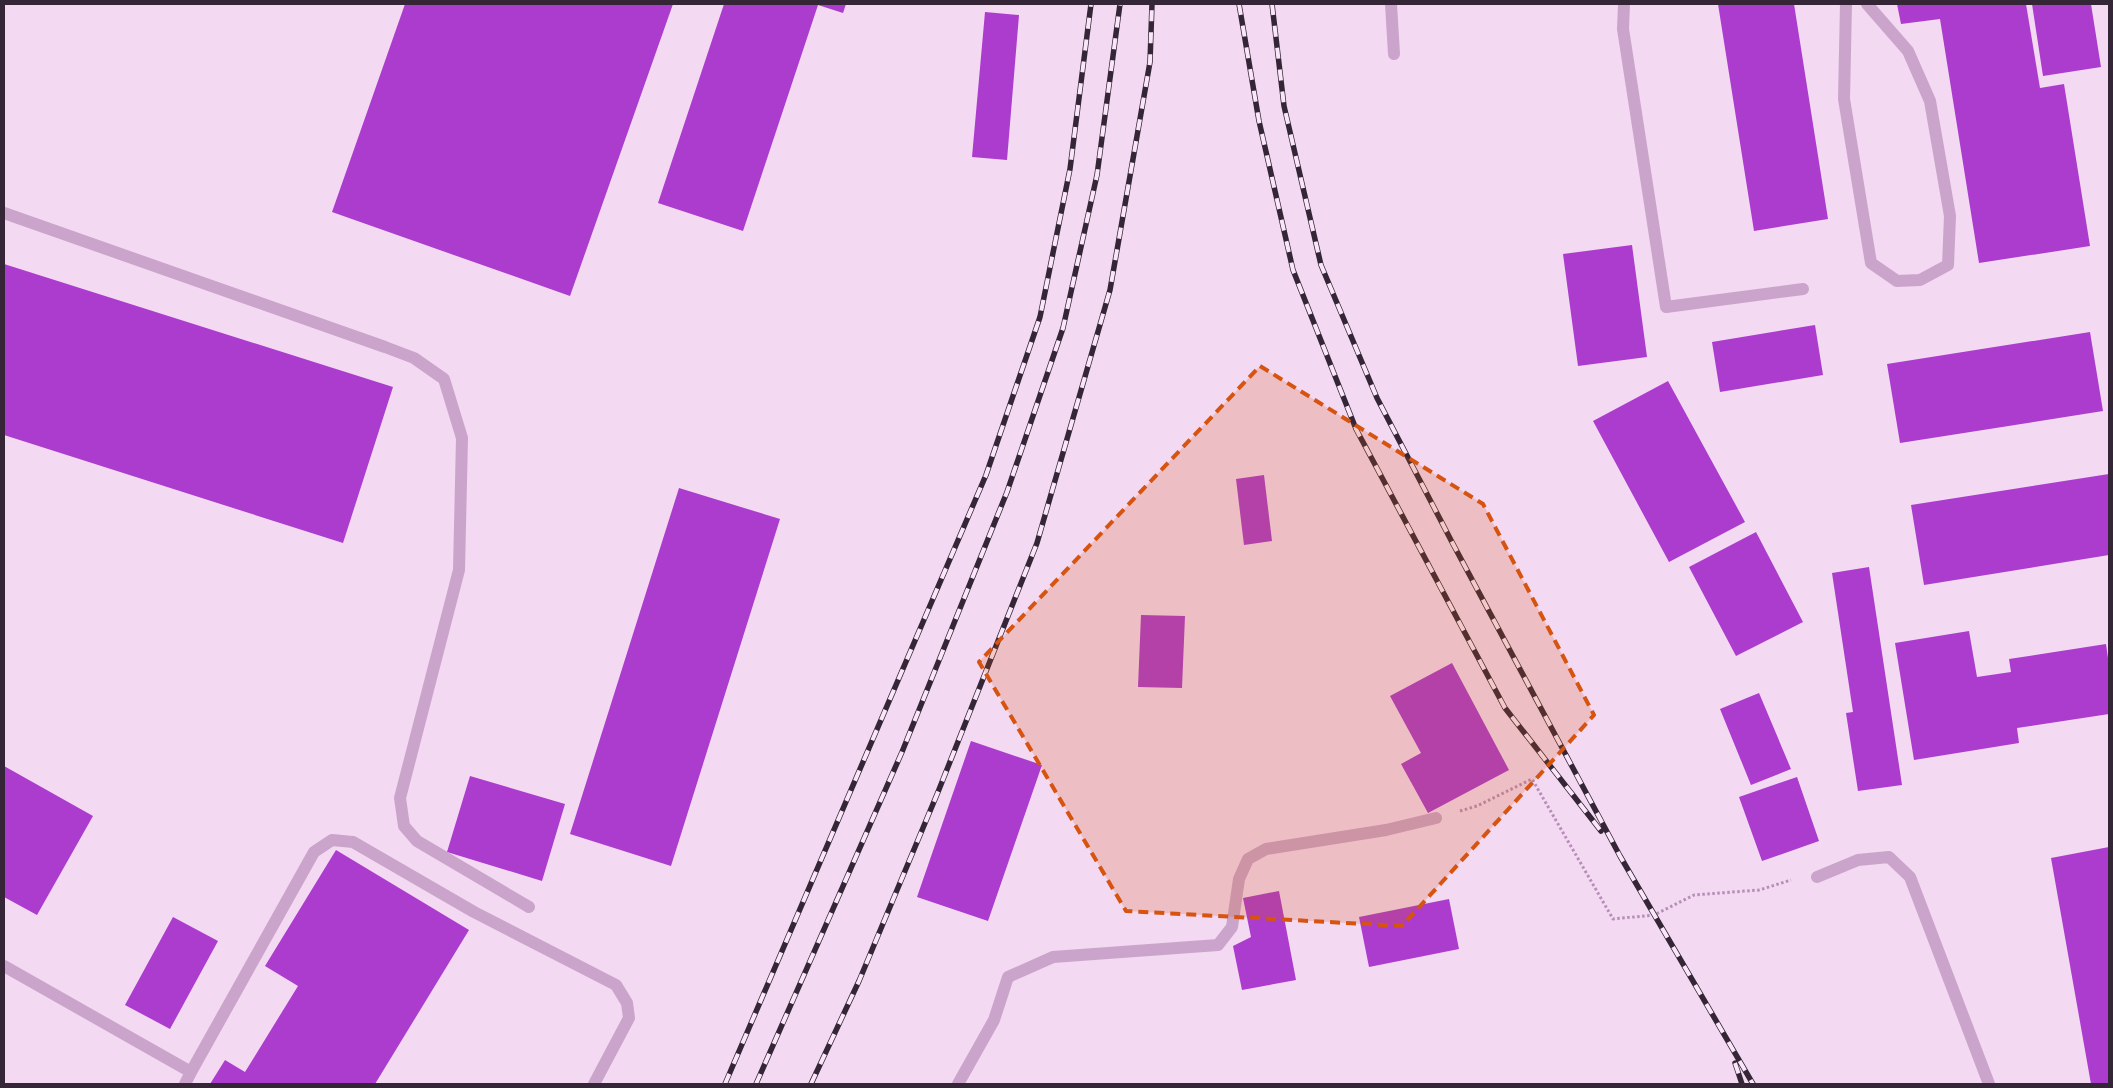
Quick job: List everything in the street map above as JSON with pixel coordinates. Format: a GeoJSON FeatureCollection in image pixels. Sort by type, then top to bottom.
{"type":"FeatureCollection","features":[{"type":"Feature","properties":{"kind":"lane"},"geometry":{"type":"LineString","coordinates":[[1391,4],[1394,54]]}},
{"type":"Feature","properties":{"kind":"lane"},"geometry":{"type":"LineString","coordinates":[[1624,4],[1623,29],[1666,307],[1803,289]]}},
{"type":"Feature","properties":{"kind":"lane"},"geometry":{"type":"LineString","coordinates":[[1846,4],[1844,99],[1871,263],[1897,281],[1920,280],[1948,265],[1950,216],[1930,100],[1908,50],[1868,4]]}},
{"type":"Feature","properties":{"kind":"lane"},"geometry":{"type":"LineString","coordinates":[[4,213],[385,347],[414,358],[444,378],[462,438],[459,570],[400,798],[404,826],[417,841],[529,908]]}},
{"type":"Feature","properties":{"kind":"lane"},"geometry":{"type":"LineString","coordinates":[[958,1084],[994,1020],[1008,977],[1053,957],[1218,945],[1232,927],[1239,879],[1248,859],[1266,849],[1386,830],[1436,818]]}},
{"type":"Feature","properties":{"kind":"lane"},"geometry":{"type":"LineString","coordinates":[[185,1084],[314,852],[332,840],[353,842],[474,912],[616,985],[627,1003],[629,1018],[594,1084]]}},
{"type":"Feature","properties":{"kind":"lane"},"geometry":{"type":"LineString","coordinates":[[1817,877],[1858,860],[1889,857],[1910,877],[1989,1084]]}},
{"type":"Feature","properties":{"kind":"lane"},"geometry":{"type":"LineString","coordinates":[[4,966],[191,1072]]}},
{"type":"Feature","properties":{"kind":"path"},"geometry":{"type":"LineString","coordinates":[[1476,806],[1532,779],[1613,918],[1654,914],[1694,895],[1759,890],[1797,878],[1817,877]]}},
{"type":"Feature","properties":{"kind":"highlighted area"},"geometry":{"type":"Polygon","coordinates":[[[1260,366],[1483,504],[1594,715],[1402,926],[1126,911],[979,662],[1260,366]]]}},
{"type":"Feature","properties":{"kind":"building"},"geometry":{"type":"Polygon","coordinates":[[[405,4],[673,4],[570,296],[332,212],[405,4]]]}},
{"type":"Feature","properties":{"kind":"building"},"geometry":{"type":"Polygon","coordinates":[[[724,4],[846,4],[843,13],[818,5],[743,231],[658,203],[724,4]]]}},
{"type":"Feature","properties":{"kind":"building"},"geometry":{"type":"Polygon","coordinates":[[[1718,4],[1794,4],[1828,219],[1754,231],[1718,4]]]}},
{"type":"Feature","properties":{"kind":"building"},"geometry":{"type":"Polygon","coordinates":[[[1897,4],[2026,4],[2040,88],[2064,84],[2090,246],[1979,263],[1940,19],[1901,24],[1897,4]]]}},
{"type":"Feature","properties":{"kind":"building"},"geometry":{"type":"Polygon","coordinates":[[[2032,4],[2091,4],[2101,67],[2043,76],[2032,4]]]}},
{"type":"Feature","properties":{"kind":"building"},"geometry":{"type":"Polygon","coordinates":[[[985,12],[1019,15],[1007,160],[972,157],[985,12]]]}},
{"type":"Feature","properties":{"kind":"building"},"geometry":{"type":"Polygon","coordinates":[[[1632,245],[1647,357],[1578,366],[1563,254],[1632,245]]]}},
{"type":"Feature","properties":{"kind":"building"},"geometry":{"type":"Polygon","coordinates":[[[4,264],[393,387],[343,543],[4,435],[4,264]]]}},
{"type":"Feature","properties":{"kind":"building"},"geometry":{"type":"Polygon","coordinates":[[[1815,325],[1823,375],[1720,392],[1712,342],[1815,325]]]}},
{"type":"Feature","properties":{"kind":"building"},"geometry":{"type":"Polygon","coordinates":[[[2090,332],[2103,411],[1900,443],[1887,364],[2090,332]]]}},
{"type":"Feature","properties":{"kind":"building"},"geometry":{"type":"Polygon","coordinates":[[[1668,381],[1745,522],[1669,562],[1593,421],[1668,381]]]}},
{"type":"Feature","properties":{"kind":"building"},"geometry":{"type":"Polygon","coordinates":[[[2109,474],[2109,555],[1924,585],[1911,505],[2109,474]]]}},
{"type":"Feature","properties":{"kind":"building"},"geometry":{"type":"Polygon","coordinates":[[[1264,475],[1272,541],[1244,545],[1236,479],[1264,475]]]}},
{"type":"Feature","properties":{"kind":"building"},"geometry":{"type":"Polygon","coordinates":[[[679,488],[780,519],[671,866],[570,834],[679,488]]]}},
{"type":"Feature","properties":{"kind":"building"},"geometry":{"type":"Polygon","coordinates":[[[1756,532],[1803,622],[1736,656],[1689,567],[1756,532]]]}},
{"type":"Feature","properties":{"kind":"building"},"geometry":{"type":"Polygon","coordinates":[[[1869,567],[1902,785],[1858,791],[1846,713],[1853,712],[1832,573],[1869,567]]]}},
{"type":"Feature","properties":{"kind":"building"},"geometry":{"type":"Polygon","coordinates":[[[1141,615],[1185,616],[1182,688],[1138,687],[1141,615]]]}},
{"type":"Feature","properties":{"kind":"building"},"geometry":{"type":"Polygon","coordinates":[[[1969,631],[1977,677],[2011,672],[2009,659],[2106,644],[2109,665],[2109,714],[2017,728],[2019,743],[1914,760],[1895,643],[1969,631]]]}},
{"type":"Feature","properties":{"kind":"building"},"geometry":{"type":"Polygon","coordinates":[[[1452,663],[1509,770],[1428,813],[1401,764],[1421,753],[1390,696],[1452,663]]]}},
{"type":"Feature","properties":{"kind":"building"},"geometry":{"type":"Polygon","coordinates":[[[1759,693],[1791,769],[1751,785],[1720,709],[1759,693]]]}},
{"type":"Feature","properties":{"kind":"building"},"geometry":{"type":"Polygon","coordinates":[[[971,741],[1042,765],[988,921],[917,897],[971,741]]]}},
{"type":"Feature","properties":{"kind":"building"},"geometry":{"type":"Polygon","coordinates":[[[4,766],[93,816],[37,915],[4,897],[4,766]]]}},
{"type":"Feature","properties":{"kind":"building"},"geometry":{"type":"Polygon","coordinates":[[[470,776],[565,804],[542,881],[447,852],[470,776]]]}},
{"type":"Feature","properties":{"kind":"building"},"geometry":{"type":"Polygon","coordinates":[[[1797,777],[1819,841],[1762,861],[1739,797],[1797,777]]]}},
{"type":"Feature","properties":{"kind":"building"},"geometry":{"type":"Polygon","coordinates":[[[2109,847],[2109,1084],[2091,1084],[2051,858],[2109,847]]]}},
{"type":"Feature","properties":{"kind":"building"},"geometry":{"type":"Polygon","coordinates":[[[336,850],[469,930],[375,1084],[210,1084],[225,1060],[245,1072],[298,986],[265,966],[336,850]]]}},
{"type":"Feature","properties":{"kind":"building"},"geometry":{"type":"Polygon","coordinates":[[[1279,891],[1296,980],[1242,990],[1233,946],[1251,937],[1243,898],[1279,891]]]}},
{"type":"Feature","properties":{"kind":"building"},"geometry":{"type":"Polygon","coordinates":[[[1449,899],[1459,949],[1369,967],[1359,917],[1449,899]]]}},
{"type":"Feature","properties":{"kind":"building"},"geometry":{"type":"Polygon","coordinates":[[[173,917],[218,941],[170,1029],[125,1005],[173,917]]]}},
{"type":"Feature","properties":{"kind":"railway"},"geometry":{"type":"LineString","coordinates":[[725,1084],[986,475],[1040,317],[1070,169],[1091,4]]}},
{"type":"Feature","properties":{"kind":"railway"},"geometry":{"type":"LineString","coordinates":[[756,1084],[902,752],[1007,492],[1063,328],[1097,175],[1120,4]]}},
{"type":"Feature","properties":{"kind":"railway"},"geometry":{"type":"LineString","coordinates":[[811,1084],[859,981],[938,792],[1037,543],[1110,290],[1150,62],[1152,4]]}},
{"type":"Feature","properties":{"kind":"railway"},"geometry":{"type":"LineString","coordinates":[[1239,4],[1259,121],[1293,270],[1356,429],[1505,708],[1601,831]]}},
{"type":"Feature","properties":{"kind":"railway"},"geometry":{"type":"LineString","coordinates":[[1272,4],[1284,106],[1321,265],[1377,398],[1620,856],[1753,1084]]}},
{"type":"Feature","properties":{"kind":"railway"},"geometry":{"type":"LineString","coordinates":[[1735,1063],[1742,1084]]}}]}
